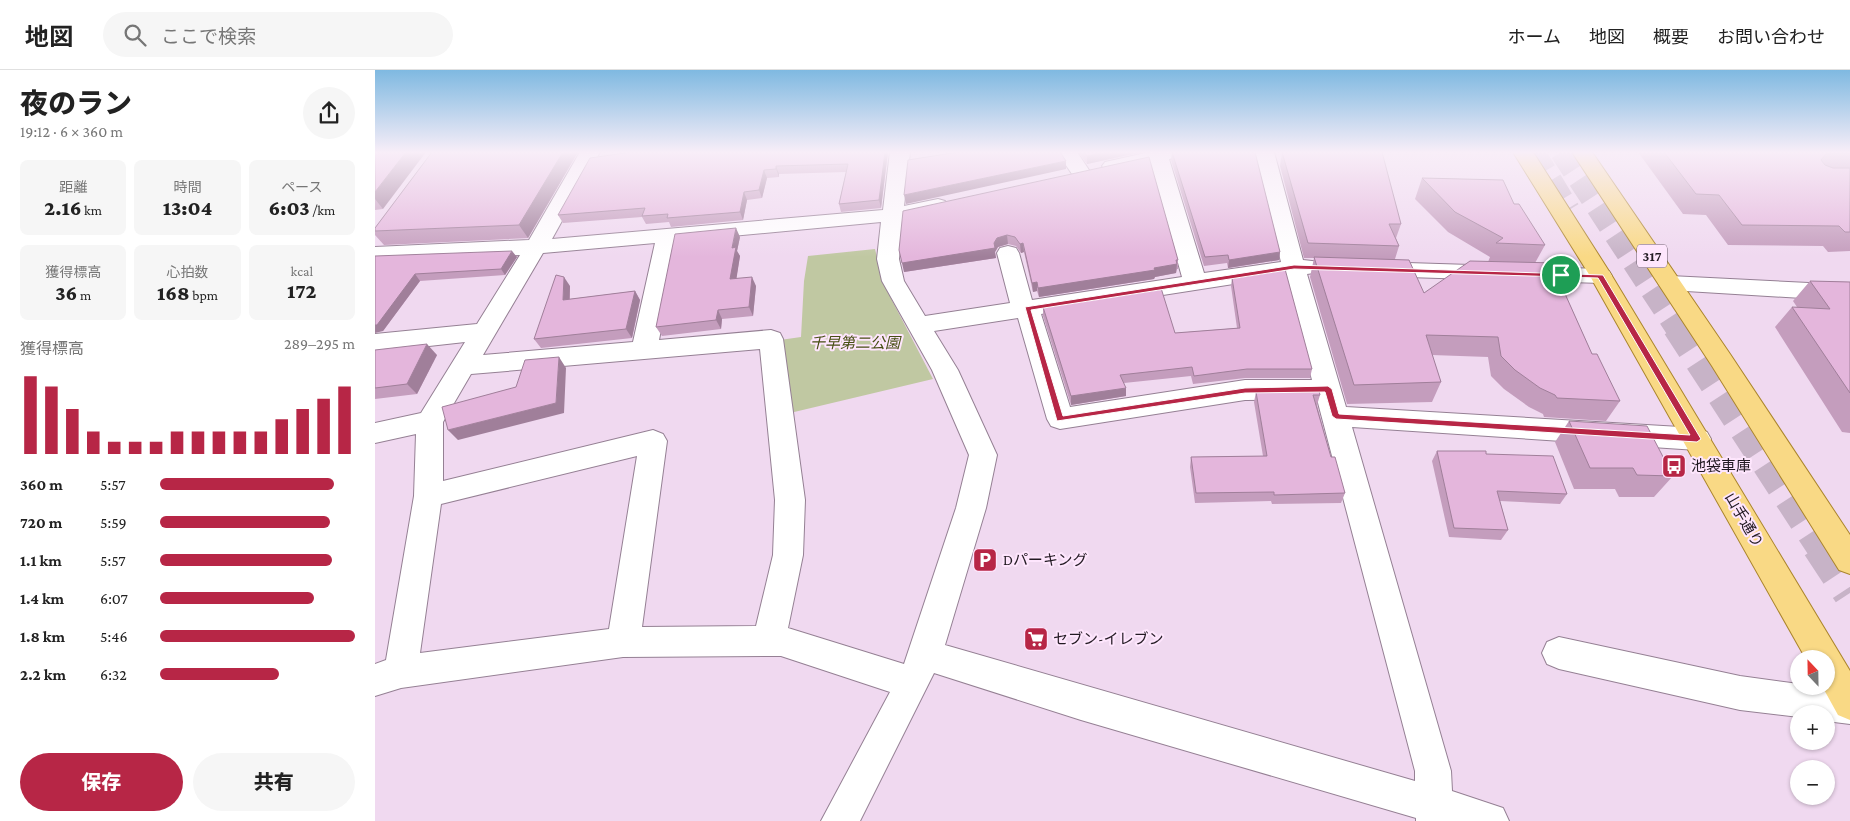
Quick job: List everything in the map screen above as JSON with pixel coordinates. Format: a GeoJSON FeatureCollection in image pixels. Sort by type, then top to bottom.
{"type":"FeatureCollection","features":[{"type":"Feature","properties":{"kind":"main road","name":"山手通り"},"geometry":{"type":"LineString","coordinates":[[1545,187],[1601,276],[1819,650]]}},
{"type":"Feature","properties":{"kind":"main road","name":"317"},"geometry":{"type":"LineString","coordinates":[[1606,187],[1840,532],[1850,561]]}},
{"type":"Feature","properties":{"kind":"main road","name":"山手通り"},"geometry":{"type":"LineString","coordinates":[[1835,677],[1850,703]]}},
{"type":"Feature","properties":{"kind":"street"},"geometry":{"type":"LineString","coordinates":[[574,187],[483,332],[430,421],[428,496],[388,676],[623,642],[781,641],[1100,708],[1435,813],[1490,821]]}},
{"type":"Feature","properties":{"kind":"street"},"geometry":{"type":"LineString","coordinates":[[840,821],[919,669],[971,508],[983,456],[945,370],[893,281],[888,258],[893,215],[899,187]]}},
{"type":"Feature","properties":{"kind":"street"},"geometry":{"type":"LineString","coordinates":[[1176,187],[1195,282]]}},
{"type":"Feature","properties":{"kind":"street"},"geometry":{"type":"LineString","coordinates":[[1274,187],[1294,267],[1433,771],[1435,813]]}},
{"type":"Feature","properties":{"kind":"street"},"geometry":{"type":"LineString","coordinates":[[375,254],[536,247],[893,215],[959,200]]}},
{"type":"Feature","properties":{"kind":"street"},"geometry":{"type":"LineString","coordinates":[[644,351],[668,235]]}},
{"type":"Feature","properties":{"kind":"street"},"geometry":{"type":"LineString","coordinates":[[1008,253],[1060,419],[1245,390],[1328,389]]}},
{"type":"Feature","properties":{"kind":"street"},"geometry":{"type":"LineString","coordinates":[[919,325],[1294,267],[1601,276]]}},
{"type":"Feature","properties":{"kind":"street"},"geometry":{"type":"LineString","coordinates":[[1670,283],[1850,293]]}},
{"type":"Feature","properties":{"kind":"street"},"geometry":{"type":"LineString","coordinates":[[375,343],[483,332]]}},
{"type":"Feature","properties":{"kind":"street"},"geometry":{"type":"LineString","coordinates":[[463,366],[771,339],[790,500],[788,555],[769,641]]}},
{"type":"Feature","properties":{"kind":"street"},"geometry":{"type":"LineString","coordinates":[[1336,416],[1697,439]]}},
{"type":"Feature","properties":{"kind":"street"},"geometry":{"type":"LineString","coordinates":[[375,433],[430,421]]}},
{"type":"Feature","properties":{"kind":"street"},"geometry":{"type":"LineString","coordinates":[[428,496],[653,441],[623,642]]}},
{"type":"Feature","properties":{"kind":"street"},"geometry":{"type":"LineString","coordinates":[[1559,653],[1740,693],[1850,707]]}},
{"type":"Feature","properties":{"kind":"green space","name":"千早第二公園"},"geometry":{"type":"Polygon","coordinates":[[[875,249],[884,285],[933,379],[790,413],[780,340],[801,337],[804,281],[808,256],[875,249]]]}},
{"type":"Feature","properties":{"kind":"building"},"geometry":{"type":"Polygon","coordinates":[[[406,187],[542,187],[519,225],[375,231],[375,228],[406,187]]]}},
{"type":"Feature","properties":{"kind":"building"},"geometry":{"type":"Polygon","coordinates":[[[574,187],[760,187],[759,190],[744,192],[740,212],[667,218],[668,214],[642,216],[645,208],[558,215],[574,187]]]}},
{"type":"Feature","properties":{"kind":"building"},"geometry":{"type":"Polygon","coordinates":[[[843,187],[881,187],[879,200],[839,204],[843,187]]]}},
{"type":"Feature","properties":{"kind":"building"},"geometry":{"type":"Polygon","coordinates":[[[905,187],[942,187],[904,195],[905,187]]]}},
{"type":"Feature","properties":{"kind":"building"},"geometry":{"type":"Polygon","coordinates":[[[1012,187],[1157,187],[1178,260],[1176,260],[1177,264],[1154,268],[1155,270],[1038,288],[1037,282],[1032,283],[1023,243],[1020,244],[1015,237],[1007,235],[997,238],[994,243],[995,248],[902,263],[899,250],[903,211],[1012,187]]]}},
{"type":"Feature","properties":{"kind":"building"},"geometry":{"type":"Polygon","coordinates":[[[1183,187],[1264,187],[1280,252],[1229,260],[1228,255],[1205,257],[1183,187]]]}},
{"type":"Feature","properties":{"kind":"building"},"geometry":{"type":"Polygon","coordinates":[[[1292,187],[1391,187],[1401,224],[1389,224],[1399,246],[1308,243],[1292,187]]]}},
{"type":"Feature","properties":{"kind":"building"},"geometry":{"type":"Polygon","coordinates":[[[1431,187],[1506,187],[1514,204],[1519,204],[1545,245],[1496,243],[1503,238],[1455,212],[1431,187]]]}},
{"type":"Feature","properties":{"kind":"building"},"geometry":{"type":"Polygon","coordinates":[[[1691,187],[1850,187],[1850,232],[1845,232],[1839,226],[1742,225],[1719,195],[1696,194],[1691,187]]]}},
{"type":"Feature","properties":{"kind":"building"},"geometry":{"type":"Polygon","coordinates":[[[736,228],[732,248],[736,247],[730,279],[752,277],[749,307],[718,310],[716,320],[656,327],[675,234],[736,228]]]}},
{"type":"Feature","properties":{"kind":"building"},"geometry":{"type":"Polygon","coordinates":[[[512,251],[501,269],[415,274],[377,325],[375,325],[375,256],[512,251]]]}},
{"type":"Feature","properties":{"kind":"building"},"geometry":{"type":"Polygon","coordinates":[[[1314,257],[1409,260],[1424,293],[1470,261],[1556,263],[1560,271],[1553,267],[1592,354],[1597,354],[1620,401],[1557,398],[1515,370],[1501,356],[1498,337],[1426,335],[1441,382],[1354,385],[1314,257]]]}},
{"type":"Feature","properties":{"kind":"building"},"geometry":{"type":"Polygon","coordinates":[[[1285,269],[1312,369],[1247,369],[1194,376],[1192,367],[1120,375],[1126,388],[1071,396],[1043,307],[1161,288],[1175,333],[1240,328],[1232,278],[1285,269]]]}},
{"type":"Feature","properties":{"kind":"building"},"geometry":{"type":"Polygon","coordinates":[[[556,275],[564,277],[563,300],[635,291],[626,329],[534,339],[556,275]]]}},
{"type":"Feature","properties":{"kind":"building"},"geometry":{"type":"Polygon","coordinates":[[[1810,281],[1850,282],[1850,393],[1792,307],[1830,309],[1810,281]]]}},
{"type":"Feature","properties":{"kind":"building"},"geometry":{"type":"Polygon","coordinates":[[[427,344],[407,384],[375,388],[375,350],[427,344]]]}},
{"type":"Feature","properties":{"kind":"building"},"geometry":{"type":"Polygon","coordinates":[[[559,357],[556,403],[448,430],[442,407],[516,387],[525,360],[559,357]]]}},
{"type":"Feature","properties":{"kind":"building"},"geometry":{"type":"Polygon","coordinates":[[[1319,391],[1320,395],[1313,395],[1331,457],[1335,457],[1345,493],[1274,495],[1274,492],[1196,493],[1191,457],[1267,456],[1256,392],[1319,391]]]}},
{"type":"Feature","properties":{"kind":"building"},"geometry":{"type":"Polygon","coordinates":[[[1569,421],[1647,426],[1673,476],[1637,475],[1633,468],[1590,468],[1569,421]]]}},
{"type":"Feature","properties":{"kind":"building"},"geometry":{"type":"Polygon","coordinates":[[[1437,451],[1486,451],[1486,454],[1553,456],[1567,494],[1497,491],[1508,530],[1454,528],[1437,451]]]}},
{"type":"Feature","properties":{"kind":"tunnel"},"geometry":{"type":"LineString","coordinates":[[1555,187],[1569,210]]}},
{"type":"Feature","properties":{"kind":"tunnel"},"geometry":{"type":"LineString","coordinates":[[1584,187],[1676,328]]}},
{"type":"Feature","properties":{"kind":"tunnel"},"geometry":{"type":"LineString","coordinates":[[1676,327],[1820,548]]}},
{"type":"Feature","properties":{"kind":"tunnel"},"geometry":{"type":"LineString","coordinates":[[1819,546],[1850,593]]}},
{"type":"Feature","properties":{"kind":"place","name":"池袋車庫"},"geometry":{"type":"Point","coordinates":[1674,466]}},
{"type":"Feature","properties":{"kind":"place","name":"Dパーキング"},"geometry":{"type":"Point","coordinates":[985,560]}},
{"type":"Feature","properties":{"kind":"place","name":"セブン-イレブン"},"geometry":{"type":"Point","coordinates":[1036,639]}},
{"type":"Feature","properties":{"kind":"route"},"geometry":{"type":"LineString","coordinates":[[1294,267],[1561,275],[1601,276],[1697,439],[1336,416],[1328,389],[1245,390],[1060,419],[1027,308],[1294,267]]}}]}
